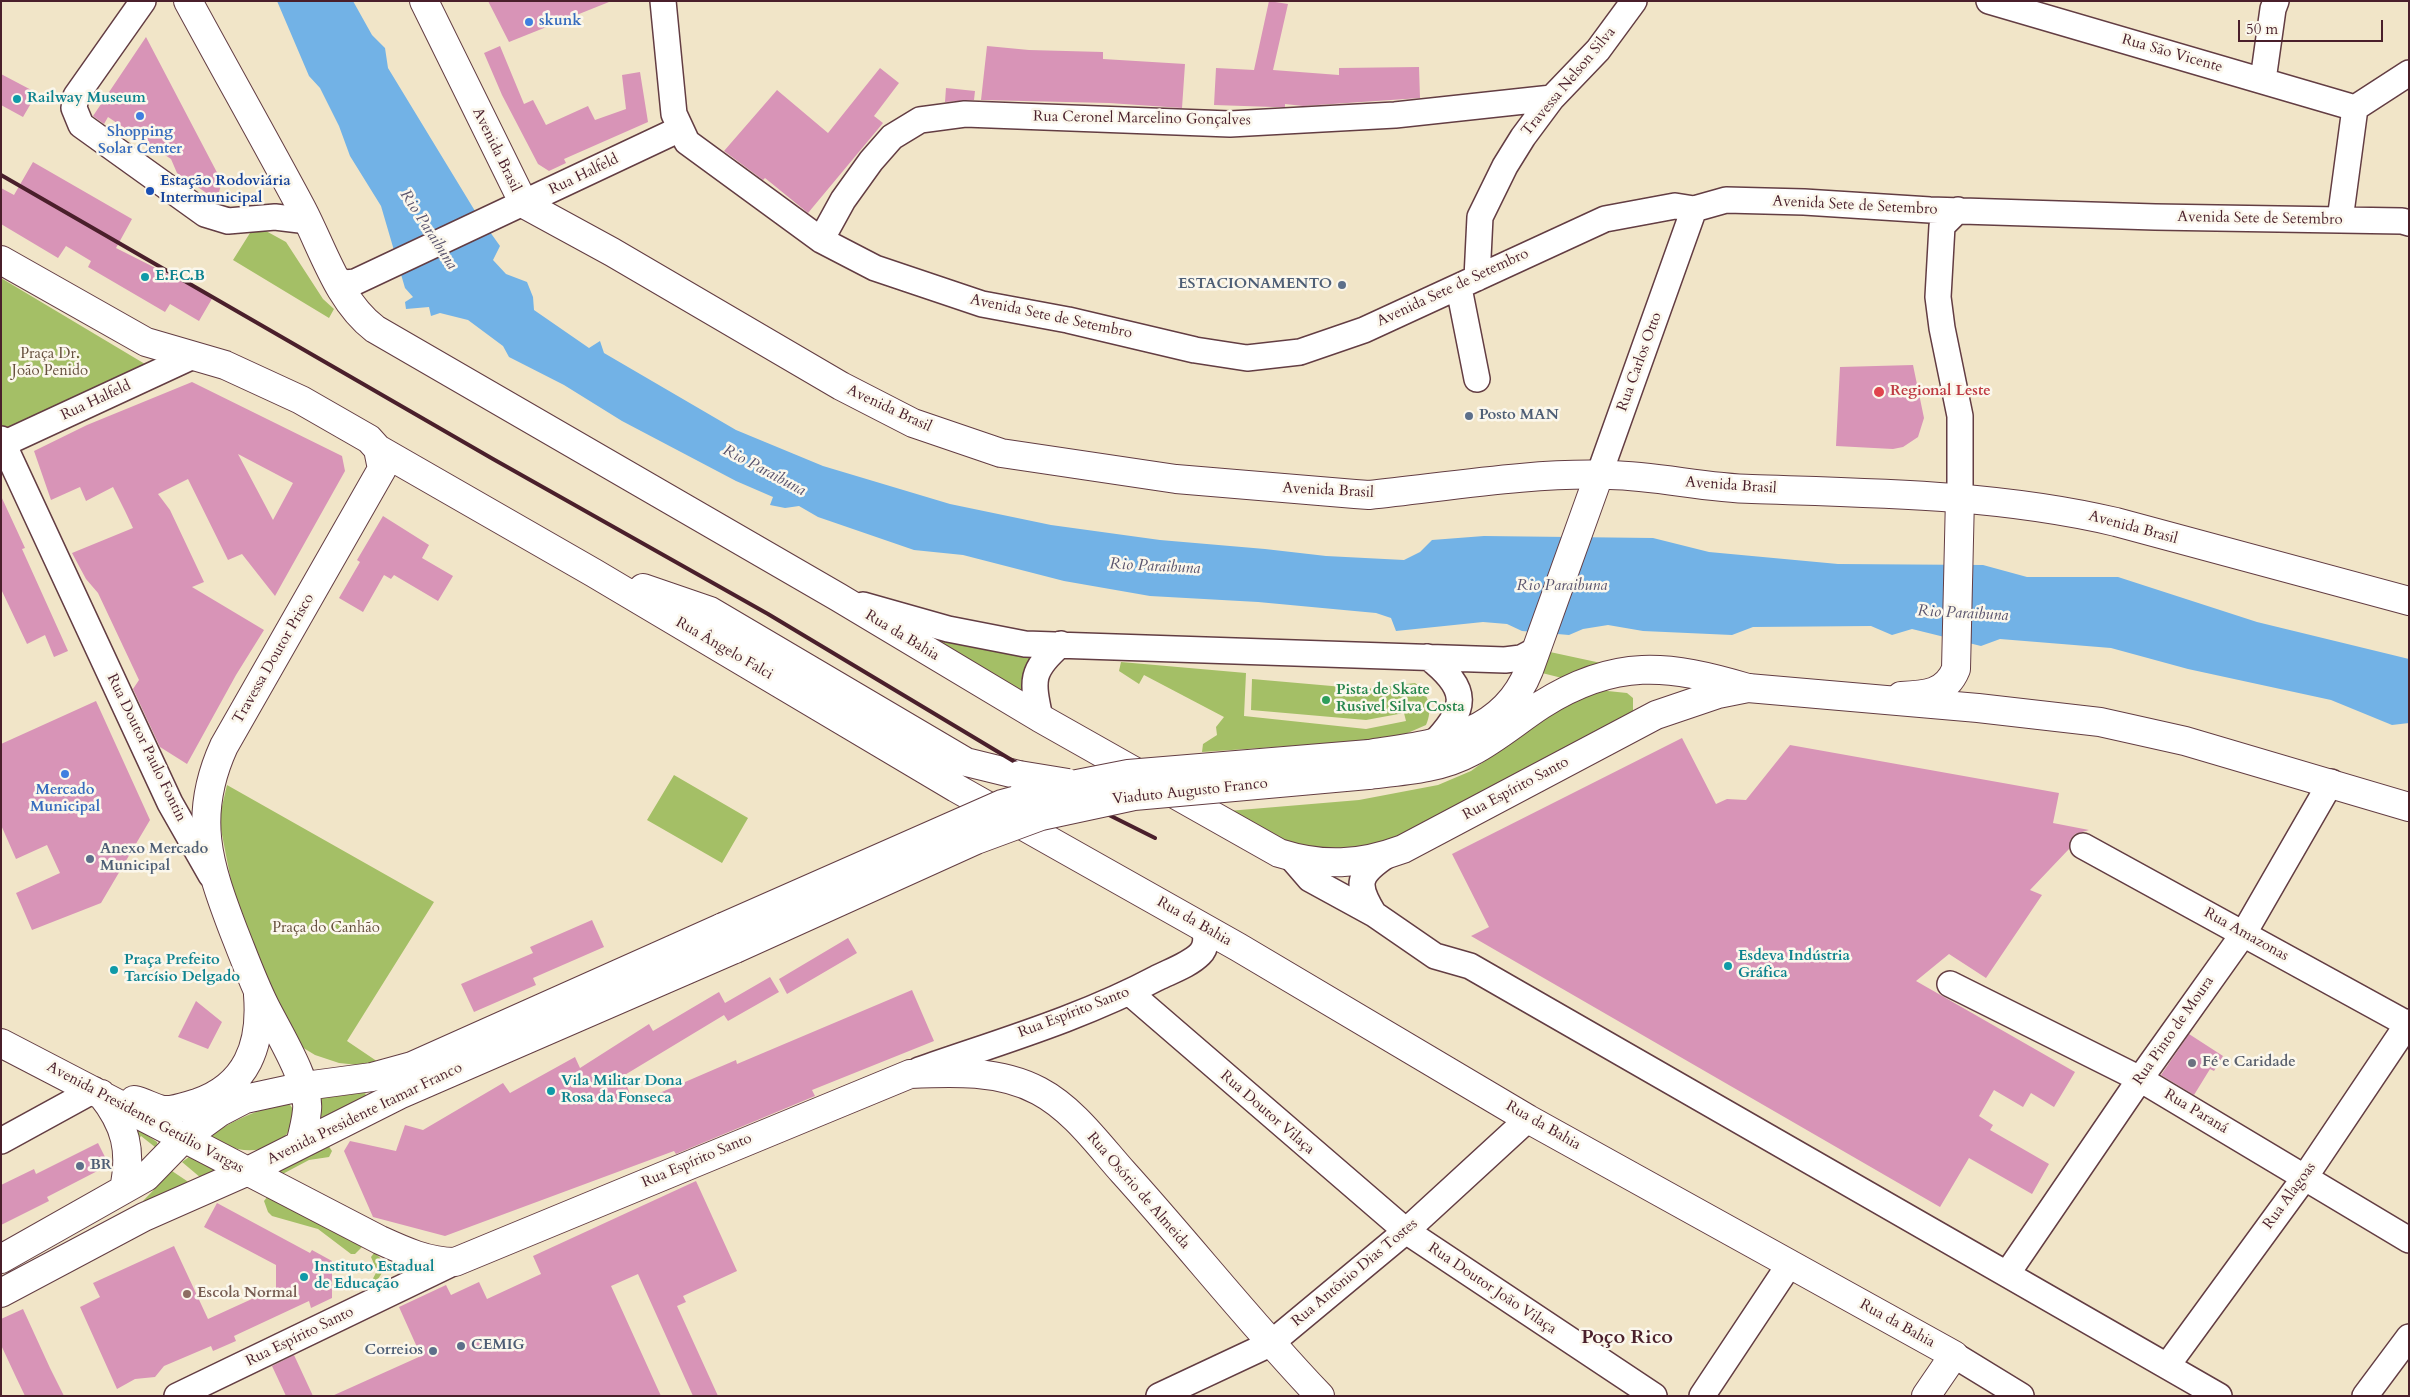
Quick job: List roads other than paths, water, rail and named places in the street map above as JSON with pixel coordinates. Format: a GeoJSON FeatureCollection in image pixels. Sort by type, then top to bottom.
{"type":"FeatureCollection","features":[{"type":"Feature","properties":{"kind":"main road"},"geometry":{"type":"LineString","coordinates":[[188,1],[308,222],[350,279],[353,307],[363,320],[374,329],[838,597]]}},
{"type":"Feature","properties":{"kind":"main road","name":"Avenida Brasil"},"geometry":{"type":"LineString","coordinates":[[424,1],[524,204],[612,252],[849,390],[913,423],[1000,453],[1176,479],[1355,494],[1379,494],[1563,475],[1599,475],[1750,489],[1960,497],[2107,519],[2409,601]]}},
{"type":"Feature","properties":{"kind":"main road","name":"Rua Ângelo Falci"},"geometry":{"type":"LineString","coordinates":[[1,260],[146,342],[225,365],[301,400],[369,439],[378,449],[594,573],[956,788],[1070,851]]}},
{"type":"Feature","properties":{"kind":"main road","name":"Travessa Doutor Prisco"},"geometry":{"type":"LineString","coordinates":[[214,880],[206,836],[207,800],[212,772],[224,746],[382,469],[378,449]]}},
{"type":"Feature","properties":{"kind":"main road","name":"Rua Carlos Otto"},"geometry":{"type":"LineString","coordinates":[[1539,643],[1599,475]]}},
{"type":"Feature","properties":{"kind":"main road"},"geometry":{"type":"LineString","coordinates":[[1872,698],[1932,693],[1951,682],[1956,669],[1960,497]]}},
{"type":"Feature","properties":{"kind":"main road"},"geometry":{"type":"LineString","coordinates":[[594,573],[710,611],[966,762],[1019,775],[1077,784]]}},
{"type":"Feature","properties":{"kind":"main road","name":"Rua da Bahia"},"geometry":{"type":"LineString","coordinates":[[838,597],[1040,718],[1285,855]]}},
{"type":"Feature","properties":{"kind":"main road","name":"Viaduto Augusto Franco"},"geometry":{"type":"LineString","coordinates":[[729,938],[1041,816],[1134,796],[1368,765],[1462,735],[1478,728],[1502,710],[1523,686],[1539,643]]}},
{"type":"Feature","properties":{"kind":"main road","name":"Viaduto Augusto Franco"},"geometry":{"type":"LineString","coordinates":[[729,938],[1002,804],[1077,784],[1161,770],[1368,765],[1430,767],[1455,759],[1486,744],[1551,699],[1591,678],[1619,670],[1647,668],[1673,670],[1710,676],[1748,688]]}},
{"type":"Feature","properties":{"kind":"main road"},"geometry":{"type":"LineString","coordinates":[[1748,688],[1872,698],[2100,722],[2185,741],[2331,782],[2409,807]]}},
{"type":"Feature","properties":{"kind":"main road","name":"Rua Espírito Santo"},"geometry":{"type":"LineString","coordinates":[[1285,855],[1304,861],[1342,862],[1367,860],[1387,855],[1403,849],[1656,715],[1718,694],[1748,688]]}},
{"type":"Feature","properties":{"kind":"main road","name":"Rua da Bahia"},"geometry":{"type":"LineString","coordinates":[[1070,851],[1528,1118],[1789,1265],[1954,1355]]}},
{"type":"Feature","properties":{"kind":"main road","name":"Rua Doutor Paulo Fontin"},"geometry":{"type":"LineString","coordinates":[[214,880],[257,991],[305,1086],[308,1109],[300,1144]]}},
{"type":"Feature","properties":{"kind":"main road","name":"Avenida Presidente Itamar Franco"},"geometry":{"type":"LineString","coordinates":[[1,1259],[146,1177],[183,1140],[220,1112],[245,1099],[305,1086],[372,1077],[412,1066],[729,938]]}},
{"type":"Feature","properties":{"kind":"main road","name":"Avenida Presidente Itamar Franco"},"geometry":{"type":"LineString","coordinates":[[1,1293],[144,1217],[246,1172],[399,1095],[729,938]]}},
{"type":"Feature","properties":{"kind":"main road"},"geometry":{"type":"LineString","coordinates":[[97,1092],[146,1102],[162,1110],[172,1110],[210,1099],[234,1083],[245,1069],[260,1017],[257,991]]}},
{"type":"Feature","properties":{"kind":"main road","name":"Avenida Presidente Getúlio Vargas"},"geometry":{"type":"LineString","coordinates":[[1,1043],[97,1092],[183,1140],[404,1251],[443,1262],[455,1262]]}},
{"type":"Feature","properties":{"kind":"main road","name":"Rua Osório de Almeida"},"geometry":{"type":"LineString","coordinates":[[910,1074],[949,1072],[1016,1080],[1040,1091],[1067,1110],[1137,1188],[1270,1344],[1320,1396]]}},
{"type":"Feature","properties":{"kind":"main road","name":"Rua Espírito Santo"},"geometry":{"type":"LineString","coordinates":[[455,1262],[910,1074]]}},
{"type":"Feature","properties":{"kind":"main road"},"geometry":{"type":"LineString","coordinates":[[97,1092],[109,1104],[127,1142],[129,1156],[124,1189]]}},
{"type":"Feature","properties":{"kind":"main road"},"geometry":{"type":"LineString","coordinates":[[1926,1396],[1954,1355]]}},
{"type":"Feature","properties":{"kind":"street"},"geometry":{"type":"LineString","coordinates":[[143,1],[76,96],[74,108],[81,125],[205,214],[228,221],[274,217],[308,222]]}},
{"type":"Feature","properties":{"kind":"street","name":"Avenida Sete de Setembro"},"geometry":{"type":"LineString","coordinates":[[663,1],[674,114],[688,142],[820,240],[875,268],[982,304],[1068,320],[1195,350],[1247,358],[1300,352],[1364,330],[1605,219],[1675,206],[1694,209],[1726,200],[1804,202],[1943,216],[2340,220],[2402,221],[2409,223]]}},
{"type":"Feature","properties":{"kind":"street","name":"Travessa Nelson Silva"},"geometry":{"type":"LineString","coordinates":[[1477,379],[1468,283],[1480,217],[1514,151],[1552,98],[1598,50],[1634,1]]}},
{"type":"Feature","properties":{"kind":"street","name":"Rua São Vicente"},"geometry":{"type":"LineString","coordinates":[[1989,1],[2354,108]]}},
{"type":"Feature","properties":{"kind":"street"},"geometry":{"type":"LineString","coordinates":[[2263,80],[2273,9],[2276,1]]}},
{"type":"Feature","properties":{"kind":"street"},"geometry":{"type":"LineString","coordinates":[[2340,220],[2354,108],[2409,73]]}},
{"type":"Feature","properties":{"kind":"street","name":"Rua Ceronel Marcelino Gonçalves"},"geometry":{"type":"LineString","coordinates":[[820,240],[843,200],[871,161],[892,136],[920,120],[965,114],[1230,124],[1395,116],[1552,98]]}},
{"type":"Feature","properties":{"kind":"street","name":"Rua Halfeld"},"geometry":{"type":"LineString","coordinates":[[350,279],[524,204],[680,129]]}},
{"type":"Feature","properties":{"kind":"street","name":"Rua Carlos Otto"},"geometry":{"type":"LineString","coordinates":[[1599,475],[1694,209]]}},
{"type":"Feature","properties":{"kind":"street"},"geometry":{"type":"LineString","coordinates":[[1943,216],[1938,297],[1943,337],[1960,416],[1960,497]]}},
{"type":"Feature","properties":{"kind":"street","name":"Rua Halfeld"},"geometry":{"type":"LineString","coordinates":[[2,442],[191,356]]}},
{"type":"Feature","properties":{"kind":"street","name":"Rua Doutor Paulo Fontin"},"geometry":{"type":"LineString","coordinates":[[2,442],[170,803],[214,880]]}},
{"type":"Feature","properties":{"kind":"street"},"geometry":{"type":"LineString","coordinates":[[838,597],[898,616],[992,639],[1025,644],[1505,660],[1521,658],[1539,643]]}},
{"type":"Feature","properties":{"kind":"street"},"geometry":{"type":"LineString","coordinates":[[1040,718],[1034,690],[1037,671],[1043,660],[1061,644]]}},
{"type":"Feature","properties":{"kind":"street"},"geometry":{"type":"LineString","coordinates":[[1428,657],[1452,680],[1459,704],[1456,717],[1432,744]]}},
{"type":"Feature","properties":{"kind":"street","name":"Rua Pinto de Moura"},"geometry":{"type":"LineString","coordinates":[[2007,1274],[2140,1079],[2244,934],[2331,782]]}},
{"type":"Feature","properties":{"kind":"street","name":"Rua Amazonas"},"geometry":{"type":"LineString","coordinates":[[2083,846],[2408,1024]]}},
{"type":"Feature","properties":{"kind":"street","name":"Rua da Bahia"},"geometry":{"type":"LineString","coordinates":[[1285,855],[1310,879],[1374,914],[1435,956],[1470,966],[2218,1396]]}},
{"type":"Feature","properties":{"kind":"street","name":"Rua da Bahia"},"geometry":{"type":"LineString","coordinates":[[1374,914],[1364,898],[1361,885],[1364,873],[1387,855]]}},
{"type":"Feature","properties":{"kind":"street","name":"Rua Espírito Santo"},"geometry":{"type":"LineString","coordinates":[[910,1074],[1052,1024],[1130,993],[1189,962],[1200,953],[1205,946],[1206,929]]}},
{"type":"Feature","properties":{"kind":"street","name":"Rua Paraná"},"geometry":{"type":"LineString","coordinates":[[1950,984],[2140,1079],[2409,1240]]}},
{"type":"Feature","properties":{"kind":"street","name":"Rua Doutor Vilaça"},"geometry":{"type":"LineString","coordinates":[[1130,993],[1406,1231]]}},
{"type":"Feature","properties":{"kind":"street","name":"Rua Alagoas"},"geometry":{"type":"LineString","coordinates":[[2167,1366],[2305,1177],[2408,1024]]}},
{"type":"Feature","properties":{"kind":"street"},"geometry":{"type":"LineString","coordinates":[[1,1142],[97,1092]]}},
{"type":"Feature","properties":{"kind":"street","name":"Rua Antônio Dias Tostes"},"geometry":{"type":"LineString","coordinates":[[1159,1396],[1270,1344],[1406,1231],[1528,1118]]}},
{"type":"Feature","properties":{"kind":"street","name":"Rua Doutor João Vilaça"},"geometry":{"type":"LineString","coordinates":[[1406,1231],[1654,1396]]}},
{"type":"Feature","properties":{"kind":"street","name":"Rua Espírito Santo"},"geometry":{"type":"LineString","coordinates":[[177,1396],[455,1262]]}},
{"type":"Feature","properties":{"kind":"street"},"geometry":{"type":"LineString","coordinates":[[1702,1396],[1789,1265]]}},
{"type":"Feature","properties":{"kind":"street"},"geometry":{"type":"LineString","coordinates":[[2365,1396],[2409,1337]]}},
{"type":"Feature","properties":{"kind":"street","name":"Rua da Bahia"},"geometry":{"type":"LineString","coordinates":[[1954,1355],[2021,1396]]}},
{"type":"Feature","properties":{"kind":"water","name":"Rio Paraibuna"},"geometry":{"type":"Polygon","coordinates":[[[277,1],[353,1],[372,35],[385,48],[388,68],[475,211],[500,246],[493,260],[506,274],[527,282],[533,297],[534,310],[589,348],[600,341],[604,353],[736,430],[823,466],[950,504],[1051,525],[1160,540],[1326,556],[1404,560],[1420,552],[1432,540],[1484,536],[1653,538],[1709,552],[1838,564],[1983,565],[2027,577],[2118,577],[2257,622],[2409,659],[2409,723],[2392,725],[2331,700],[2188,669],[2111,648],[2000,639],[1981,646],[1912,629],[1892,635],[1871,626],[1753,627],[1732,635],[1643,631],[1608,625],[1583,629],[1569,635],[1522,631],[1507,624],[1483,622],[1396,631],[1391,618],[1376,613],[1258,602],[1150,596],[1064,581],[963,555],[914,550],[818,517],[799,506],[785,508],[770,505],[773,497],[736,481],[622,421],[564,385],[509,357],[503,346],[468,320],[440,313],[431,316],[429,307],[406,309],[405,302],[413,297],[405,288],[381,206],[350,156],[339,126],[320,88],[309,76],[277,1]]]}},
{"type":"Feature","properties":{"kind":"railway"},"geometry":{"type":"LineString","coordinates":[[1,175],[493,459],[768,614],[1075,798],[1155,838]]}},
{"type":"Feature","properties":{"kind":"place","name":"skunk"},"geometry":{"type":"Point","coordinates":[529,22]}},
{"type":"Feature","properties":{"kind":"place","name":"Railway Museum"},"geometry":{"type":"Point","coordinates":[17,99]}},
{"type":"Feature","properties":{"kind":"place","name":"Shopping Solar Center"},"geometry":{"type":"Point","coordinates":[140,116]}},
{"type":"Feature","properties":{"kind":"place","name":"Estação Rodoviária Intermunicipal"},"geometry":{"type":"Point","coordinates":[150,191]}},
{"type":"Feature","properties":{"kind":"place","name":"E.F.C.B"},"geometry":{"type":"Point","coordinates":[145,277]}},
{"type":"Feature","properties":{"kind":"place","name":"ESTACIONAMENTO"},"geometry":{"type":"Point","coordinates":[1342,285]}},
{"type":"Feature","properties":{"kind":"place","name":"Regional Leste"},"geometry":{"type":"Point","coordinates":[1879,392]}},
{"type":"Feature","properties":{"kind":"place","name":"Posto MAN"},"geometry":{"type":"Point","coordinates":[1469,416]}},
{"type":"Feature","properties":{"kind":"place","name":"Pista de Skate Rusivel Silva Costa"},"geometry":{"type":"Point","coordinates":[1326,700]}},
{"type":"Feature","properties":{"kind":"place","name":"Mercado Municipal"},"geometry":{"type":"Point","coordinates":[65,774]}},
{"type":"Feature","properties":{"kind":"place","name":"Anexo Mercado Municipal"},"geometry":{"type":"Point","coordinates":[90,859]}},
{"type":"Feature","properties":{"kind":"place","name":"Esdeva Indústria Gráfica"},"geometry":{"type":"Point","coordinates":[1728,966]}},
{"type":"Feature","properties":{"kind":"place","name":"Praça Prefeito Tarcísio Delgado"},"geometry":{"type":"Point","coordinates":[114,970]}},
{"type":"Feature","properties":{"kind":"place","name":"Fé e Caridade"},"geometry":{"type":"Point","coordinates":[2192,1063]}},
{"type":"Feature","properties":{"kind":"place","name":"Vila Militar Dona Rosa da Fonseca"},"geometry":{"type":"Point","coordinates":[551,1091]}},
{"type":"Feature","properties":{"kind":"place","name":"BR"},"geometry":{"type":"Point","coordinates":[80,1166]}},
{"type":"Feature","properties":{"kind":"place","name":"Instituto Estadual de Educação"},"geometry":{"type":"Point","coordinates":[304,1277]}},
{"type":"Feature","properties":{"kind":"place","name":"Escola Normal"},"geometry":{"type":"Point","coordinates":[187,1294]}},
{"type":"Feature","properties":{"kind":"place","name":"CEMIG"},"geometry":{"type":"Point","coordinates":[461,1346]}},
{"type":"Feature","properties":{"kind":"place","name":"Correios"},"geometry":{"type":"Point","coordinates":[433,1351]}},
{"type":"Feature","properties":{"kind":"district","name":"Poço Rico"},"geometry":{"type":"Point","coordinates":[1627,1338]}},
{"type":"Feature","properties":{"kind":"park label","name":"Praça Dr. João Penido"},"geometry":{"type":"Point","coordinates":[50,364]}},
{"type":"Feature","properties":{"kind":"park label","name":"Praça do Canhão"},"geometry":{"type":"Point","coordinates":[326,929]}}]}
